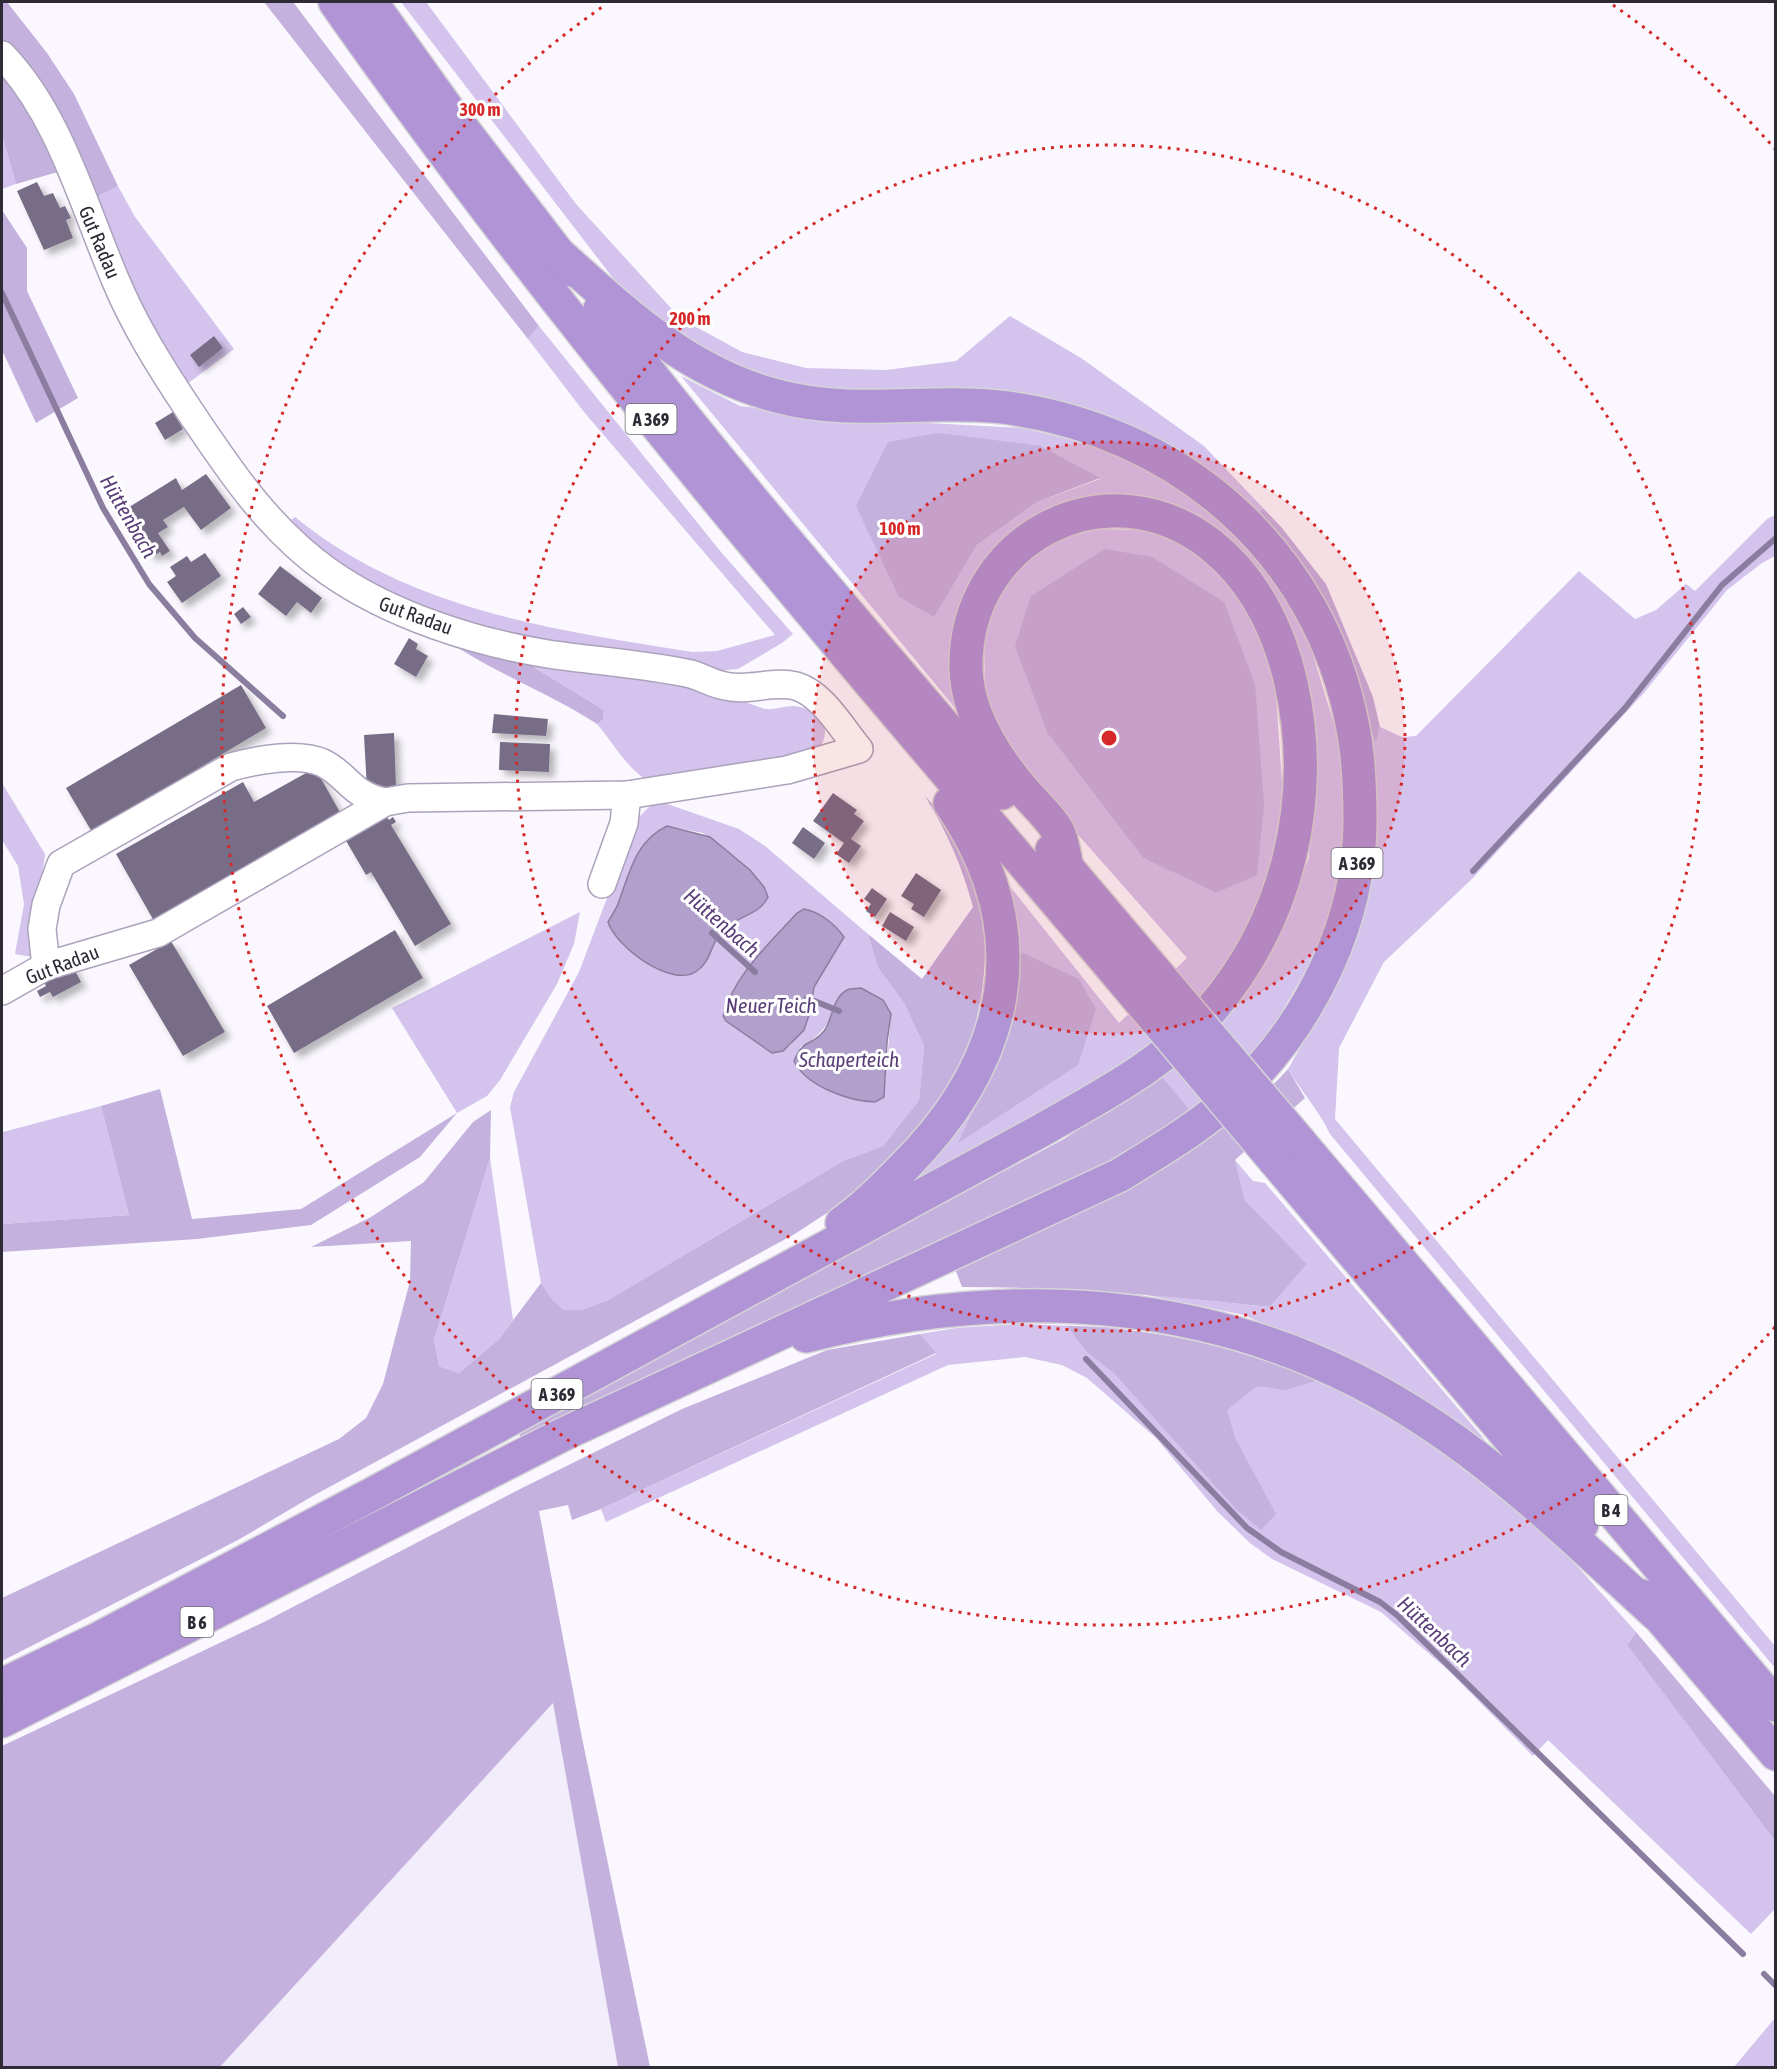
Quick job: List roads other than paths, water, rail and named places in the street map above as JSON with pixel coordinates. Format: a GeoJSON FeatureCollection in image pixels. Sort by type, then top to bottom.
{"type":"FeatureCollection","features":[{"type":"Feature","properties":{"kind":"highway","name":"A 369"},"geometry":{"type":"LineString","coordinates":[[335,2],[479,201],[723,507],[918,739],[1131,966],[1433,1324]]}},
{"type":"Feature","properties":{"kind":"highway","name":"A 369"},"geometry":{"type":"LineString","coordinates":[[371,2],[455,119],[658,385],[845,610],[1066,867],[1131,966]]}},
{"type":"Feature","properties":{"kind":"highway","name":"A 369"},"geometry":{"type":"LineString","coordinates":[[392,1522],[564,1434],[727,1356],[1120,1175],[1175,1142],[1238,1093],[1270,1060],[1307,1006],[1331,959],[1347,911],[1360,836],[1360,790],[1353,727],[1333,659],[1319,628],[1291,578],[1264,543],[1226,504],[1167,461],[1102,430],[1053,416],[968,405],[886,407],[808,403],[753,389],[711,373],[655,337],[559,254]]}},
{"type":"Feature","properties":{"kind":"highway"},"geometry":{"type":"LineString","coordinates":[[735,1298],[1132,1079],[1159,1059],[1208,1014],[1255,949],[1283,881],[1291,853],[1300,796],[1301,743],[1287,667],[1264,609],[1233,566],[1191,532],[1142,513],[1089,514],[1064,520],[1025,540],[997,569],[976,609],[971,629],[966,670],[975,710],[999,757],[1059,831],[1066,867]]}},
{"type":"Feature","properties":{"kind":"highway","name":"A 369"},"geometry":{"type":"LineString","coordinates":[[378,1491],[735,1298],[852,1216],[933,1137],[968,1088],[991,1037],[1002,982],[1000,922],[994,890],[972,834],[921,766],[918,739]]}},
{"type":"Feature","properties":{"kind":"highway"},"geometry":{"type":"LineString","coordinates":[[727,1356],[859,1324],[964,1307],[1019,1304],[1081,1307],[1115,1310],[1216,1327],[1263,1341],[1338,1372],[1398,1403],[1436,1428],[1516,1489],[1656,1614]]}},
{"type":"Feature","properties":{"kind":"highway","name":"B 4"},"geometry":{"type":"LineString","coordinates":[[1433,1324],[1656,1614],[1776,1754]]}},
{"type":"Feature","properties":{"kind":"highway","name":"B 4"},"geometry":{"type":"LineString","coordinates":[[1433,1324],[1776,1705]]}},
{"type":"Feature","properties":{"kind":"highway","name":"B 6"},"geometry":{"type":"LineString","coordinates":[[2,1685],[96,1640],[378,1491]]}},
{"type":"Feature","properties":{"kind":"highway","name":"B 6"},"geometry":{"type":"LineString","coordinates":[[2,1721],[392,1522]]}},
{"type":"Feature","properties":{"kind":"street","name":"Gut Radau"},"geometry":{"type":"LineString","coordinates":[[2,55],[21,75],[48,118],[116,283],[167,376],[228,470],[259,509],[296,546],[328,572],[368,597],[401,612],[474,636],[545,653],[694,675],[724,686],[746,688],[768,685],[795,686],[816,697],[859,749],[787,770],[627,795],[408,798],[385,802],[158,933],[46,966],[2,991]]}},
{"type":"Feature","properties":{"kind":"street"},"geometry":{"type":"LineString","coordinates":[[46,966],[42,929],[46,905],[61,864],[231,767],[259,759],[304,759],[323,764],[356,792],[385,802]]}},
{"type":"Feature","properties":{"kind":"street"},"geometry":{"type":"LineString","coordinates":[[602,884],[624,823],[627,795]]}},
{"type":"Feature","properties":{"kind":"water"},"geometry":{"type":"Polygon","coordinates":[[[667,826],[710,837],[750,870],[764,887],[768,897],[760,908],[724,929],[716,939],[702,967],[686,975],[660,970],[646,963],[622,943],[608,922],[641,848],[656,832],[667,826]]]}},
{"type":"Feature","properties":{"kind":"water","name":"Neuer Teich"},"geometry":{"type":"Polygon","coordinates":[[[804,909],[827,919],[844,937],[814,987],[804,1030],[783,1051],[772,1053],[726,1021],[723,1016],[728,1001],[744,973],[797,913],[804,909]]]}},
{"type":"Feature","properties":{"kind":"water","name":"Schaperteich"},"geometry":{"type":"Polygon","coordinates":[[[861,988],[883,1000],[891,1014],[884,1097],[875,1102],[853,1099],[818,1085],[800,1070],[794,1061],[804,1045],[824,1031],[838,998],[849,989],[861,988]]]}},
{"type":"Feature","properties":{"kind":"waterway","name":"Hüttenbach"},"geometry":{"type":"LineString","coordinates":[[2,293],[103,508],[149,584],[195,638],[283,716]]}},
{"type":"Feature","properties":{"kind":"waterway"},"geometry":{"type":"LineString","coordinates":[[1473,871],[1625,708],[1722,585],[1776,538]]}},
{"type":"Feature","properties":{"kind":"waterway","name":"Hüttenbach"},"geometry":{"type":"LineString","coordinates":[[712,933],[755,972]]}},
{"type":"Feature","properties":{"kind":"waterway","name":"Hüttenbach"},"geometry":{"type":"LineString","coordinates":[[807,998],[839,1011]]}},
{"type":"Feature","properties":{"kind":"waterway","name":"Hüttenbach"},"geometry":{"type":"LineString","coordinates":[[1086,1359],[1247,1528],[1281,1552],[1380,1602],[1398,1616],[1743,1954]]}},
{"type":"Feature","properties":{"kind":"waterway","name":"Hüttenbach"},"geometry":{"type":"LineString","coordinates":[[1764,1974],[1776,1986]]}}]}
